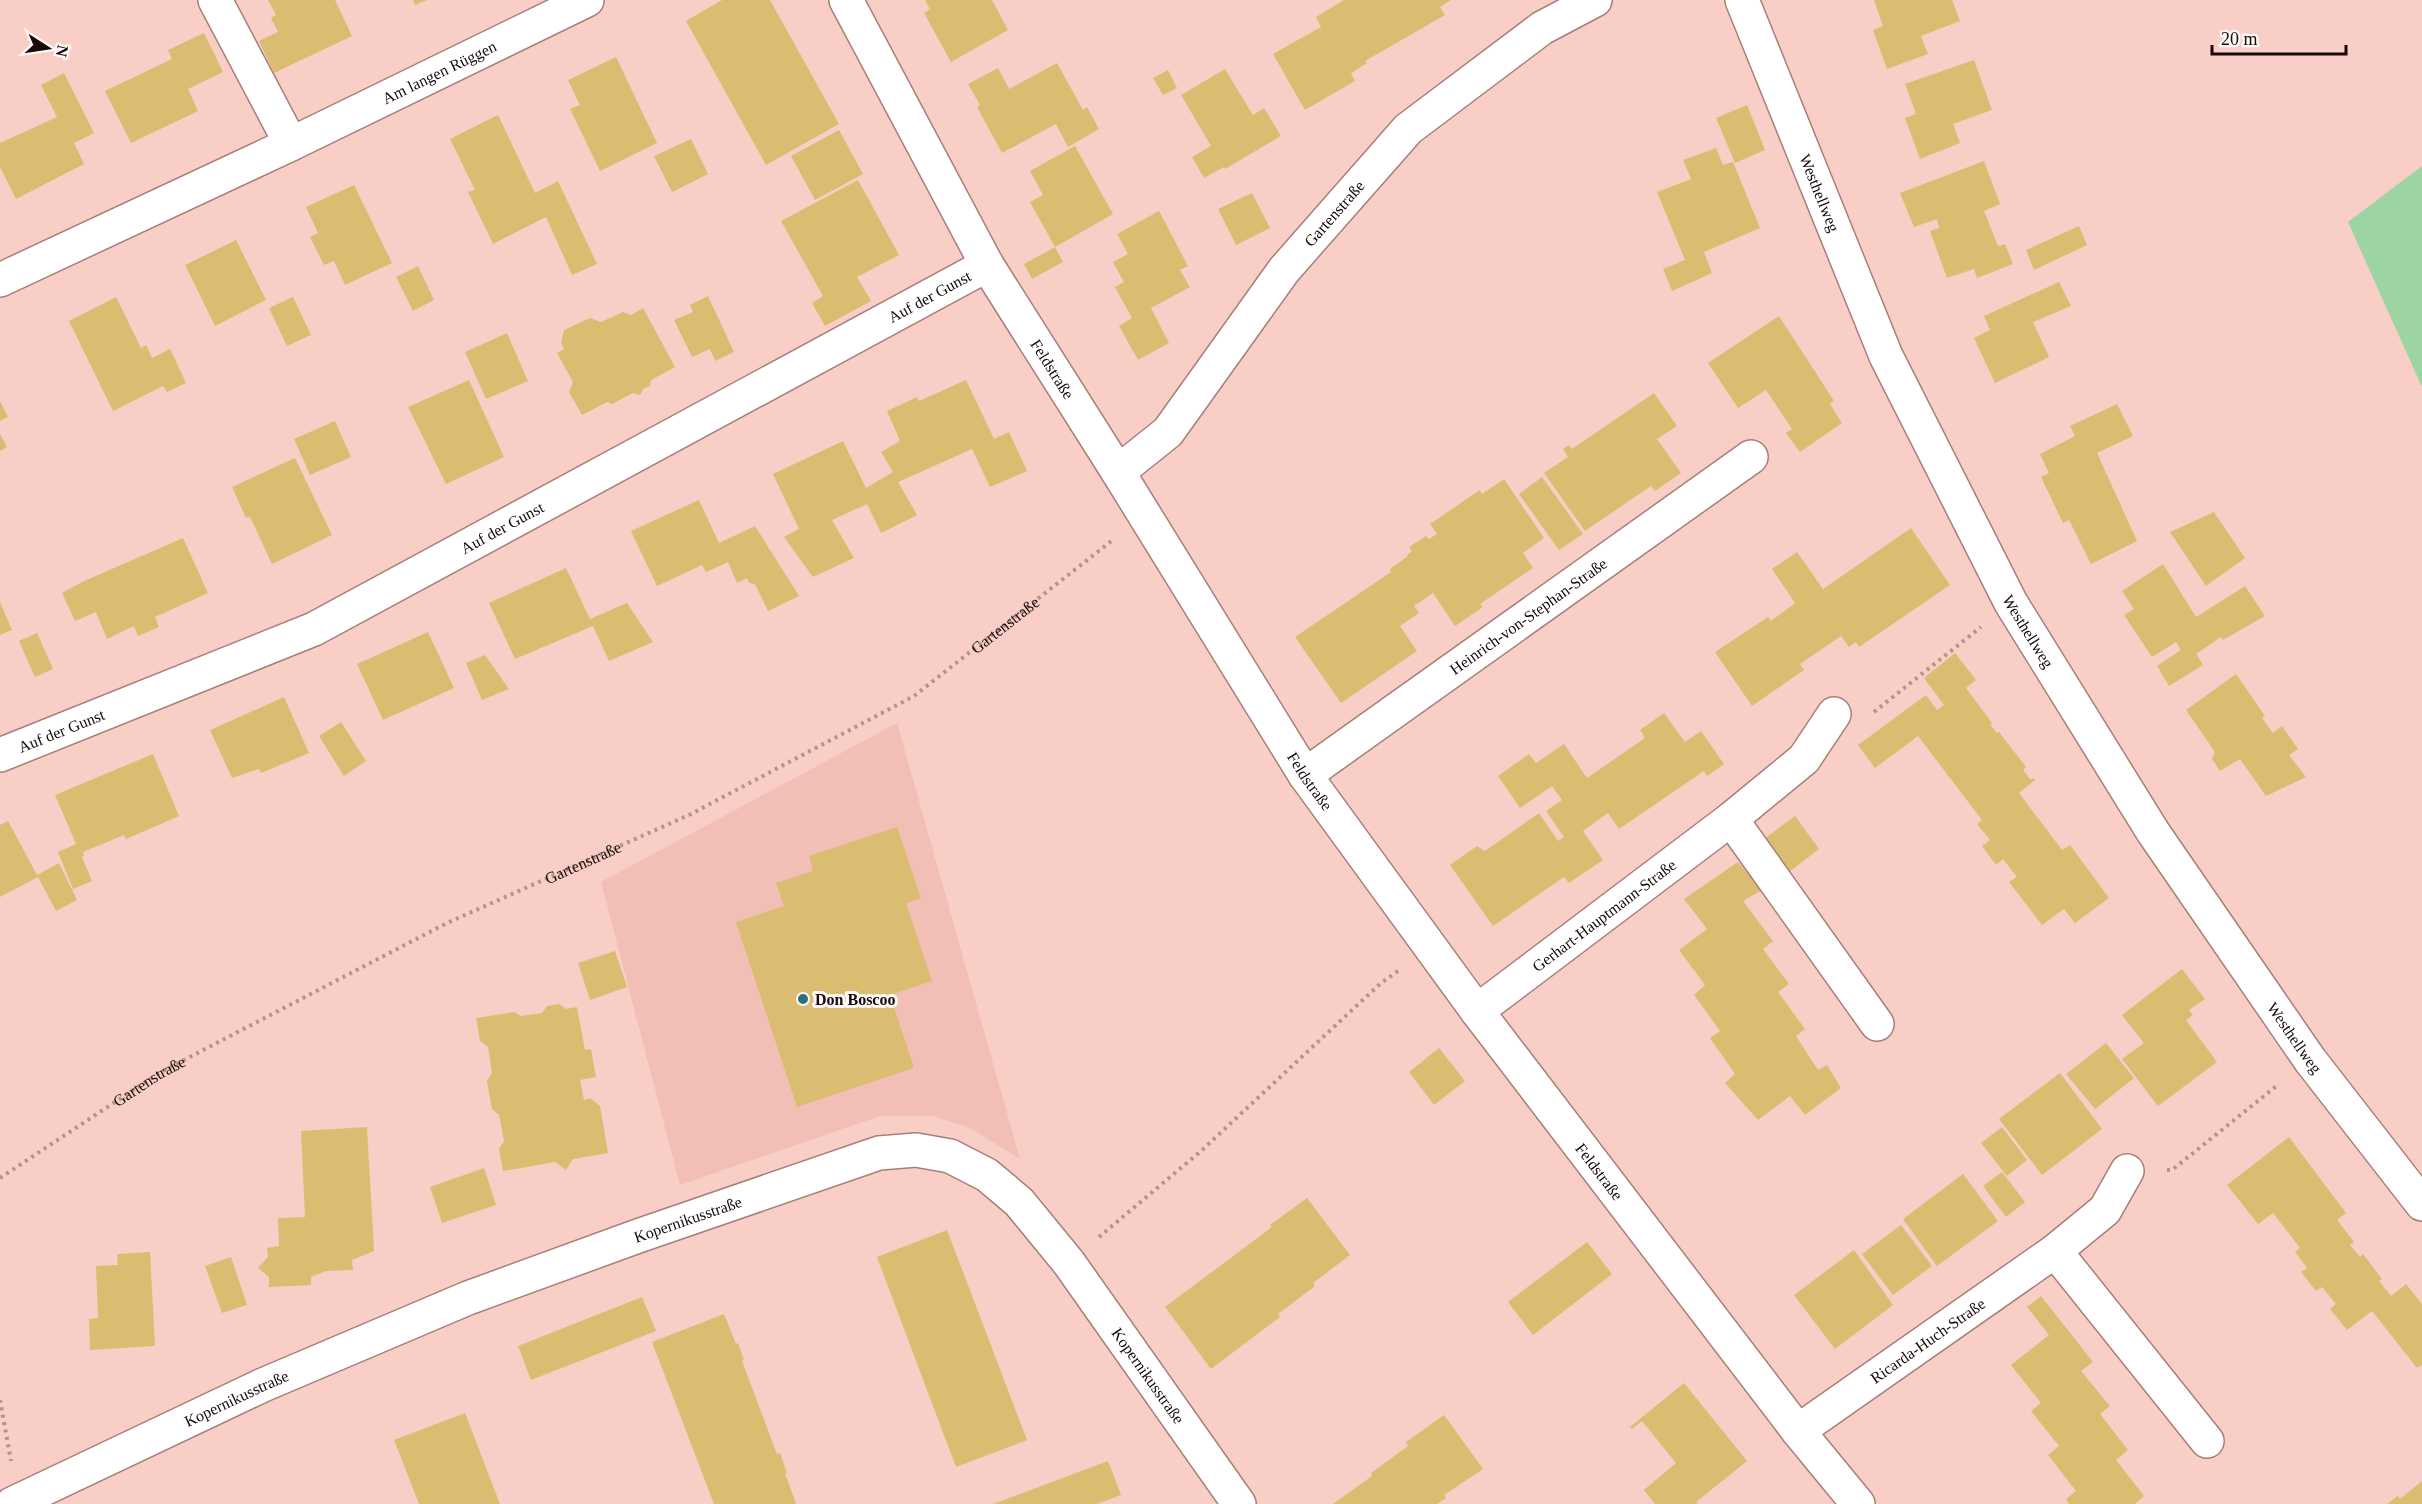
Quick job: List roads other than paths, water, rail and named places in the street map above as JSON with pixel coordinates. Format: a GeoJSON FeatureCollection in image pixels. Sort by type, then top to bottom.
{"type":"FeatureCollection","features":[{"type":"Feature","properties":{"kind":"street"},"geometry":{"type":"LineString","coordinates":[[215,0],[291,144]]}},
{"type":"Feature","properties":{"kind":"street","name":"Am langen Rüggen"},"geometry":{"type":"LineString","coordinates":[[0,280],[291,144],[587,0]]}},
{"type":"Feature","properties":{"kind":"street","name":"Feldstraße"},"geometry":{"type":"LineString","coordinates":[[846,0],[987,265],[1305,775],[1477,1011],[1798,1431],[1858,1504]]}},
{"type":"Feature","properties":{"kind":"street","name":"Gartenstraße"},"geometry":{"type":"LineString","coordinates":[[1118,472],[1168,432],[1284,270],[1408,129],[1542,28],[1595,0]]}},
{"type":"Feature","properties":{"kind":"street","name":"Westhellweg"},"geometry":{"type":"LineString","coordinates":[[1742,0],[1886,356],[2011,603],[2153,832],[2310,1060],[2422,1204]]}},
{"type":"Feature","properties":{"kind":"street","name":"Auf der Gunst"},"geometry":{"type":"LineString","coordinates":[[0,755],[314,629],[987,265]]}},
{"type":"Feature","properties":{"kind":"street","name":"Heinrich-von-Stephan-Straße"},"geometry":{"type":"LineString","coordinates":[[1305,775],[1751,458]]}},
{"type":"Feature","properties":{"kind":"street","name":"Gerhart-Hauptmann-Straße"},"geometry":{"type":"LineString","coordinates":[[1477,1011],[1731,819],[1804,759],[1834,714]]}},
{"type":"Feature","properties":{"kind":"street"},"geometry":{"type":"LineString","coordinates":[[1731,819],[1877,1024]]}},
{"type":"Feature","properties":{"kind":"street","name":"Kopernikusstraße"},"geometry":{"type":"LineString","coordinates":[[15,1502],[45,1490],[263,1385],[468,1298],[638,1236],[879,1154],[916,1150],[950,1156],[987,1174],[1019,1202],[1069,1263],[1239,1504]]}},
{"type":"Feature","properties":{"kind":"street","name":"Ricarda-Huch-Straße"},"geometry":{"type":"LineString","coordinates":[[1798,1431],[2055,1251],[2105,1210],[2127,1172]]}},
{"type":"Feature","properties":{"kind":"street"},"geometry":{"type":"LineString","coordinates":[[2055,1251],[2207,1441]]}},
{"type":"Feature","properties":{"kind":"place","name":"Don Boscoo"},"geometry":{"type":"Point","coordinates":[803,999]}}]}
